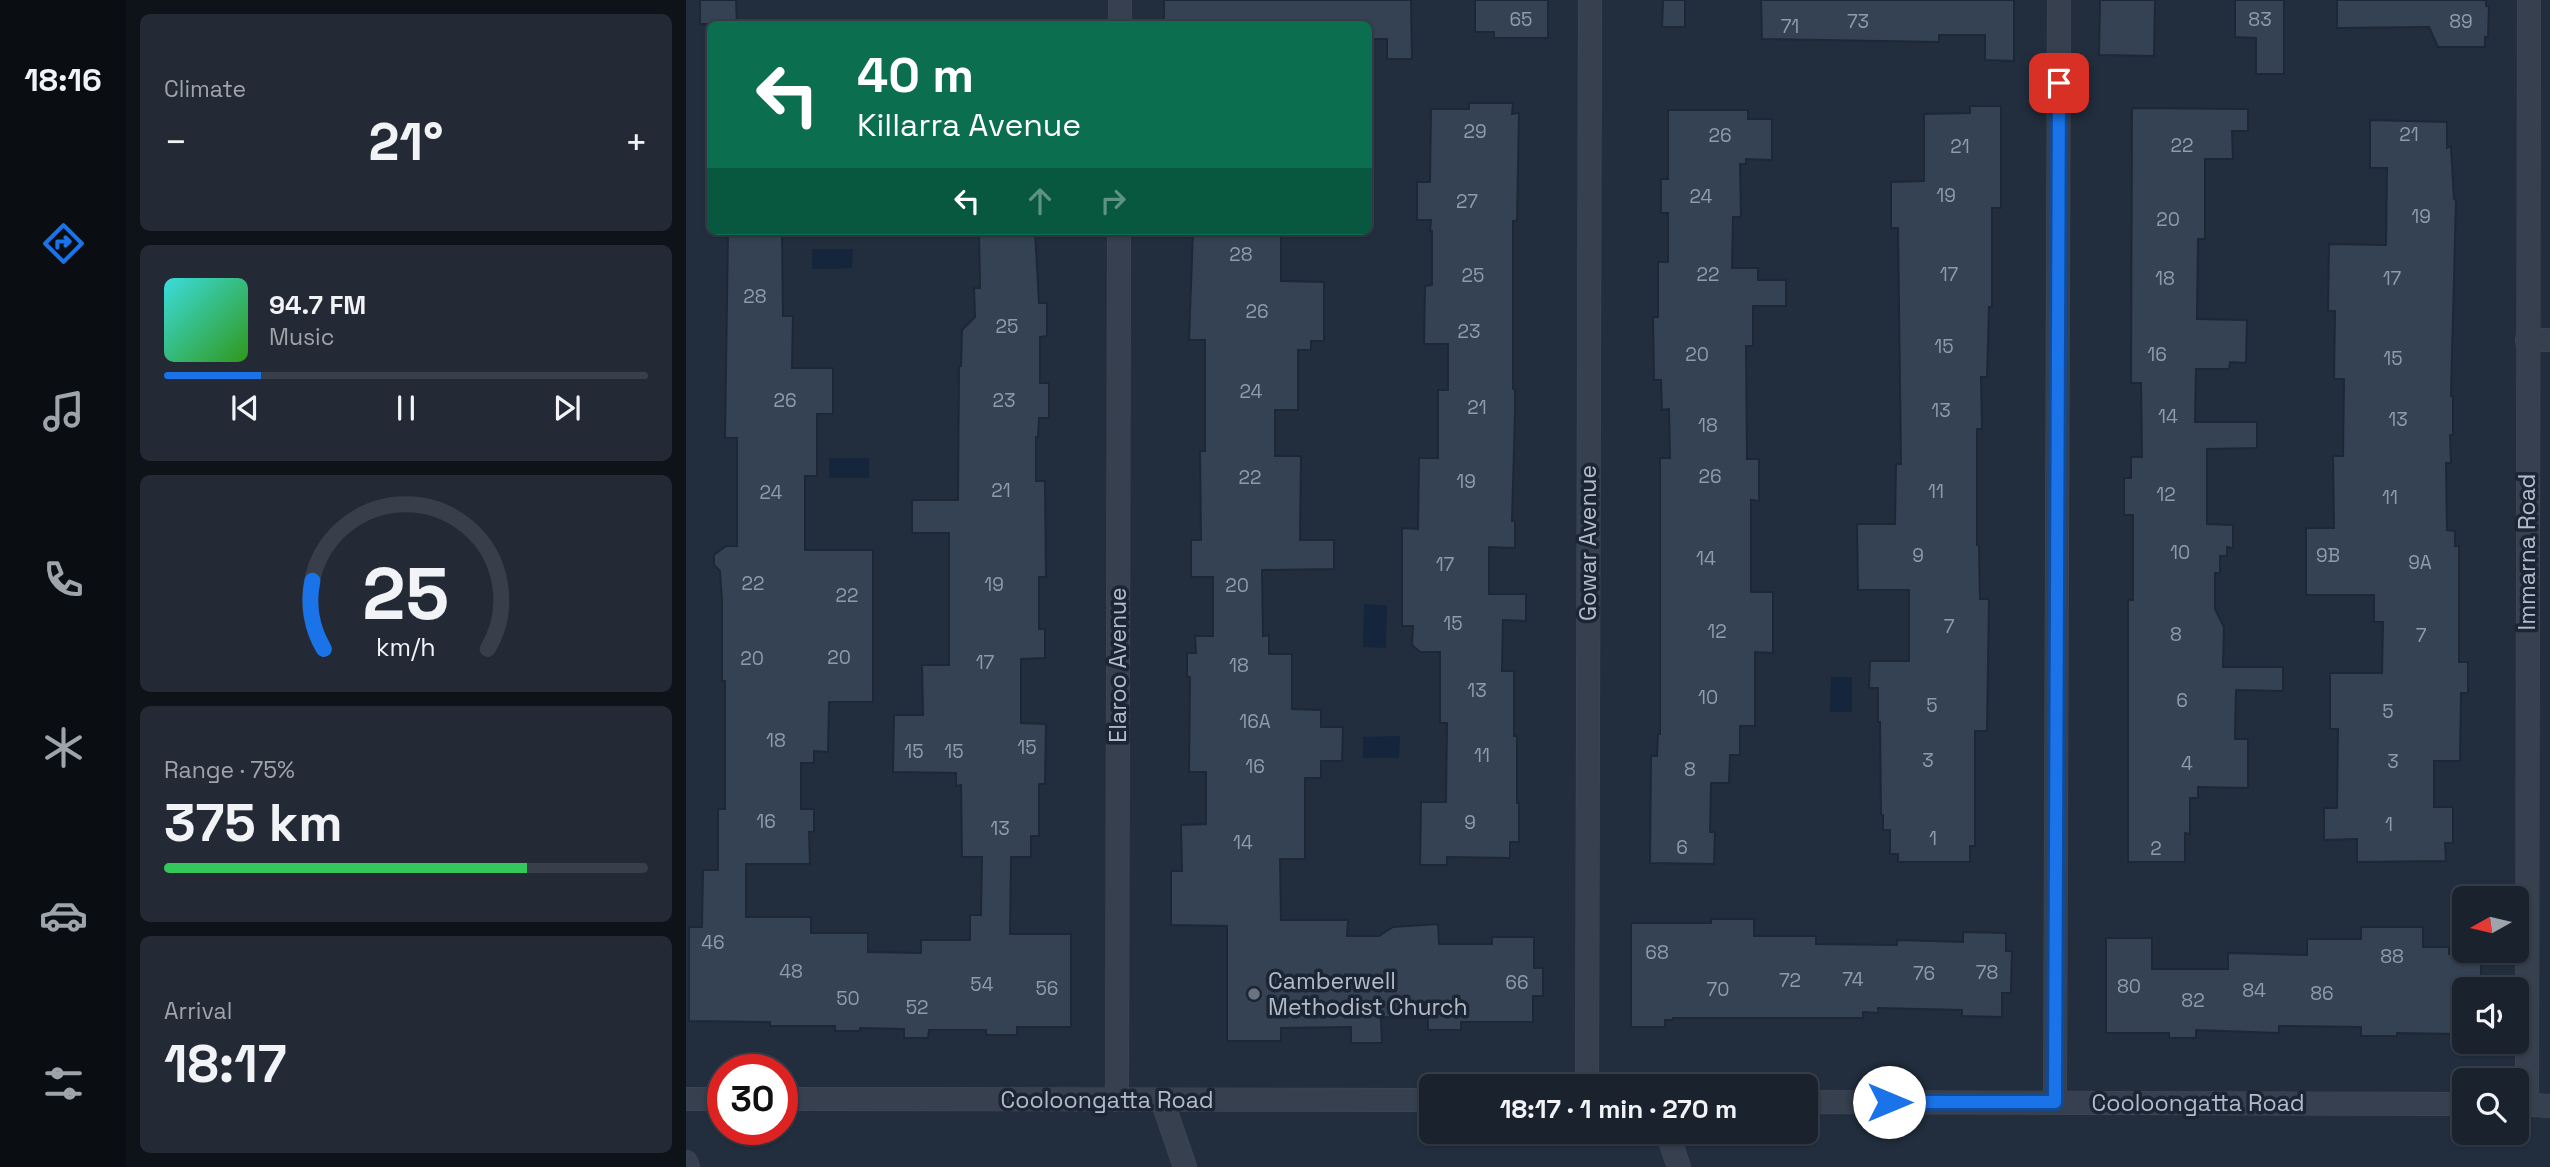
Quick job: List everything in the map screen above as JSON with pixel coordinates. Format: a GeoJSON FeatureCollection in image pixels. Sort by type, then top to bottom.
{"type":"FeatureCollection","features":[{"type":"Feature","properties":{"kind":"street"},"geometry":{"type":"LineString","coordinates":[[1120,0],[1120,21]]}},
{"type":"Feature","properties":{"kind":"street","name":"Gowar Avenue"},"geometry":{"type":"LineString","coordinates":[[1587,1074],[1590,0]]}},
{"type":"Feature","properties":{"kind":"street"},"geometry":{"type":"LineString","coordinates":[[2055,1102],[2059,0]]}},
{"type":"Feature","properties":{"kind":"street","name":"Immarna Road"},"geometry":{"type":"LineString","coordinates":[[2529,0],[2527,340],[2537,1104]]}},
{"type":"Feature","properties":{"kind":"street","name":"Elaroo Avenue"},"geometry":{"type":"LineString","coordinates":[[1117,1100],[1119,235]]}},
{"type":"Feature","properties":{"kind":"street"},"geometry":{"type":"LineString","coordinates":[[2527,340],[2550,340]]}},
{"type":"Feature","properties":{"kind":"street"},"geometry":{"type":"LineString","coordinates":[[686,1099],[707,1099]]}},
{"type":"Feature","properties":{"kind":"street","name":"Cooloongatta Road"},"geometry":{"type":"LineString","coordinates":[[798,1099],[1419,1100]]}},
{"type":"Feature","properties":{"kind":"street"},"geometry":{"type":"LineString","coordinates":[[1162,1100],[1185,1167]]}},
{"type":"Feature","properties":{"kind":"street","name":"Cooloongatta Road"},"geometry":{"type":"LineString","coordinates":[[1818,1102],[2452,1104]]}},
{"type":"Feature","properties":{"kind":"street"},"geometry":{"type":"LineString","coordinates":[[1671,1144],[1679,1167]]}},
{"type":"Feature","properties":{"kind":"street"},"geometry":{"type":"LineString","coordinates":[[686,1162],[688,1167]]}},
{"type":"Feature","properties":{"kind":"water"},"geometry":{"type":"Polygon","coordinates":[[[812,249],[853,249],[852,268],[812,269],[812,249]]]}},
{"type":"Feature","properties":{"kind":"water"},"geometry":{"type":"Polygon","coordinates":[[[829,458],[869,458],[869,478],[829,478],[829,458]]]}},
{"type":"Feature","properties":{"kind":"water"},"geometry":{"type":"Polygon","coordinates":[[[1364,604],[1387,605],[1386,648],[1363,647],[1364,604]]]}},
{"type":"Feature","properties":{"kind":"water"},"geometry":{"type":"Polygon","coordinates":[[[1831,677],[1852,677],[1852,712],[1830,712],[1831,677]]]}},
{"type":"Feature","properties":{"kind":"water"},"geometry":{"type":"Polygon","coordinates":[[[1400,736],[1399,758],[1363,758],[1363,737],[1400,736]]]}},
{"type":"Feature","properties":{"kind":"building"},"geometry":{"type":"Polygon","coordinates":[[[700,0],[736,0],[737,21],[707,21],[707,24],[700,24],[700,0]]]}},
{"type":"Feature","properties":{"kind":"building"},"geometry":{"type":"Polygon","coordinates":[[[1164,0],[1411,0],[1412,59],[1387,59],[1387,39],[1372,39],[1372,21],[1164,21],[1164,0]]]}},
{"type":"Feature","properties":{"kind":"building"},"geometry":{"type":"Polygon","coordinates":[[[1475,0],[1548,0],[1548,38],[1494,38],[1494,32],[1475,32],[1475,0]]]}},
{"type":"Feature","properties":{"kind":"building"},"geometry":{"type":"Polygon","coordinates":[[[1663,0],[1685,0],[1685,27],[1662,27],[1663,0]]]}},
{"type":"Feature","properties":{"kind":"building"},"geometry":{"type":"Polygon","coordinates":[[[1761,0],[2014,0],[2014,61],[1985,60],[1985,35],[1939,35],[1939,42],[1762,39],[1761,0]]]}},
{"type":"Feature","properties":{"kind":"building"},"geometry":{"type":"Polygon","coordinates":[[[2100,0],[2155,0],[2154,56],[2099,55],[2100,0]]]}},
{"type":"Feature","properties":{"kind":"building"},"geometry":{"type":"Polygon","coordinates":[[[2235,0],[2284,0],[2284,74],[2256,74],[2256,38],[2235,37],[2235,0]]]}},
{"type":"Feature","properties":{"kind":"building"},"geometry":{"type":"Polygon","coordinates":[[[2337,0],[2486,0],[2486,6],[2489,6],[2488,37],[2485,37],[2485,47],[2438,47],[2429,27],[2337,28],[2337,0]]]}},
{"type":"Feature","properties":{"kind":"building"},"geometry":{"type":"Polygon","coordinates":[[[1469,103],[1513,103],[1512,114],[1519,113],[1517,221],[1513,221],[1515,414],[1512,521],[1515,521],[1515,548],[1489,547],[1489,594],[1526,594],[1526,621],[1503,620],[1502,671],[1514,671],[1519,842],[1510,842],[1510,858],[1447,857],[1447,865],[1420,865],[1421,802],[1446,802],[1447,723],[1440,723],[1440,652],[1420,652],[1412,645],[1413,626],[1402,626],[1402,528],[1418,529],[1419,458],[1438,458],[1438,390],[1448,390],[1448,344],[1424,344],[1425,286],[1432,285],[1432,231],[1431,220],[1417,220],[1417,182],[1430,182],[1431,109],[1469,109],[1469,103]]]}},
{"type":"Feature","properties":{"kind":"building"},"geometry":{"type":"Polygon","coordinates":[[[1970,106],[2001,106],[2001,208],[1992,208],[1992,307],[1989,307],[1987,377],[1981,377],[1982,429],[1977,429],[1980,599],[1989,599],[1987,731],[1975,731],[1975,846],[1970,846],[1970,862],[1898,862],[1898,854],[1890,854],[1890,830],[1883,830],[1878,688],[1869,688],[1870,661],[1909,661],[1909,590],[1858,590],[1857,524],[1895,524],[1896,464],[1901,464],[1898,228],[1891,228],[1891,182],[1924,181],[1924,114],[1970,113],[1970,106]]]}},
{"type":"Feature","properties":{"kind":"building"},"geometry":{"type":"Polygon","coordinates":[[[2132,108],[2248,109],[2248,131],[2232,131],[2233,159],[2205,159],[2205,239],[2198,239],[2197,319],[2247,320],[2246,363],[2230,362],[2229,369],[2196,369],[2195,422],[2257,422],[2257,448],[2207,449],[2207,524],[2233,525],[2233,548],[2227,547],[2227,556],[2220,556],[2220,573],[2215,573],[2215,609],[2224,627],[2223,667],[2283,667],[2283,691],[2236,690],[2235,739],[2248,739],[2248,788],[2198,787],[2198,798],[2190,798],[2190,834],[2185,833],[2185,862],[2128,862],[2128,600],[2133,600],[2133,515],[2124,515],[2124,478],[2131,478],[2131,457],[2142,457],[2141,383],[2131,383],[2132,108]]]}},
{"type":"Feature","properties":{"kind":"building"},"geometry":{"type":"Polygon","coordinates":[[[1668,110],[1748,110],[1748,119],[1772,119],[1772,160],[1746,159],[1746,164],[1740,164],[1741,217],[1733,217],[1732,268],[1758,268],[1758,280],[1786,280],[1786,306],[1753,306],[1753,346],[1746,346],[1747,459],[1759,459],[1759,501],[1751,500],[1751,592],[1773,592],[1773,653],[1755,652],[1755,726],[1740,726],[1740,755],[1730,755],[1729,783],[1711,783],[1710,832],[1715,832],[1714,864],[1650,863],[1651,756],[1657,756],[1660,734],[1660,458],[1670,458],[1669,409],[1662,410],[1661,380],[1654,380],[1653,317],[1658,317],[1658,262],[1668,262],[1668,213],[1661,213],[1661,179],[1668,179],[1668,110]]]}},
{"type":"Feature","properties":{"kind":"building"},"geometry":{"type":"Polygon","coordinates":[[[2370,120],[2447,122],[2447,148],[2451,146],[2456,200],[2451,396],[2453,435],[2450,435],[2451,463],[2446,463],[2447,530],[2455,531],[2455,546],[2459,546],[2459,662],[2468,662],[2468,693],[2461,693],[2460,761],[2434,761],[2434,807],[2453,807],[2453,843],[2445,843],[2446,861],[2357,862],[2357,839],[2324,840],[2324,808],[2337,808],[2338,729],[2330,729],[2330,673],[2382,673],[2383,622],[2374,622],[2374,595],[2306,595],[2306,528],[2334,528],[2333,456],[2343,456],[2344,379],[2334,379],[2335,311],[2328,311],[2329,244],[2386,245],[2387,168],[2370,168],[2370,120]]]}},
{"type":"Feature","properties":{"kind":"building"},"geometry":{"type":"Polygon","coordinates":[[[728,235],[782,235],[783,316],[793,316],[792,368],[833,368],[833,414],[817,414],[817,476],[805,476],[805,550],[873,550],[873,702],[829,702],[828,752],[814,751],[814,763],[801,763],[801,809],[814,809],[814,832],[809,832],[810,864],[746,864],[746,917],[811,917],[811,933],[868,933],[868,952],[921,953],[921,940],[970,940],[970,915],[981,915],[982,857],[962,857],[961,785],[956,786],[956,773],[893,772],[894,715],[923,715],[922,665],[949,665],[949,533],[912,533],[912,500],[958,500],[959,366],[962,330],[975,317],[974,288],[980,288],[979,235],[1035,235],[1039,303],[1047,303],[1047,336],[1040,337],[1040,383],[1049,383],[1049,418],[1039,418],[1036,437],[1036,481],[1045,481],[1046,577],[1039,577],[1039,629],[1045,629],[1045,658],[1021,659],[1021,723],[1046,724],[1045,784],[1039,784],[1039,836],[1031,836],[1031,857],[1011,857],[1010,934],[1071,934],[1071,1027],[1017,1027],[1017,1035],[986,1035],[986,1030],[929,1030],[928,1038],[904,1038],[904,1029],[860,1028],[860,1031],[835,1031],[835,1026],[770,1026],[770,1022],[689,1021],[689,927],[702,927],[703,870],[718,870],[718,809],[725,809],[722,601],[720,571],[714,565],[714,555],[726,546],[737,546],[737,438],[725,438],[728,235]]]}},
{"type":"Feature","properties":{"kind":"building"},"geometry":{"type":"Polygon","coordinates":[[[1193,235],[1281,235],[1281,281],[1324,282],[1324,341],[1311,341],[1311,350],[1298,350],[1298,410],[1275,410],[1275,456],[1301,456],[1300,540],[1334,540],[1334,569],[1262,570],[1263,636],[1269,635],[1269,654],[1292,654],[1292,709],[1321,710],[1321,727],[1343,727],[1342,761],[1321,761],[1321,778],[1305,778],[1305,859],[1280,859],[1281,920],[1348,920],[1347,936],[1379,936],[1393,927],[1438,924],[1439,944],[1492,944],[1492,937],[1534,937],[1534,968],[1543,968],[1543,996],[1533,996],[1533,1022],[1461,1022],[1461,1030],[1428,1030],[1428,1018],[1381,1017],[1382,1043],[1351,1043],[1351,1027],[1281,1028],[1281,1041],[1227,1041],[1227,926],[1171,925],[1171,871],[1182,871],[1181,825],[1206,824],[1206,772],[1189,772],[1190,677],[1187,677],[1187,653],[1196,653],[1195,636],[1213,636],[1213,577],[1191,577],[1191,540],[1201,540],[1200,451],[1205,451],[1205,340],[1189,340],[1193,235]]]}},
{"type":"Feature","properties":{"kind":"building"},"geometry":{"type":"Polygon","coordinates":[[[1711,919],[1754,919],[1754,936],[1816,936],[1816,944],[1897,945],[1897,940],[1963,942],[1963,932],[2006,933],[2006,951],[2012,951],[2011,993],[2002,993],[2002,1017],[1962,1016],[1962,1010],[1878,1008],[1878,1013],[1863,1012],[1863,1018],[1673,1018],[1665,1020],[1665,1027],[1631,1027],[1631,923],[1711,923],[1711,919]]]}},
{"type":"Feature","properties":{"kind":"building"},"geometry":{"type":"Polygon","coordinates":[[[2361,927],[2423,927],[2423,947],[2449,947],[2452,963],[2481,963],[2481,977],[2452,977],[2452,1034],[2397,1033],[2397,1036],[2361,1036],[2361,1027],[2279,1026],[2279,1033],[2196,1030],[2196,1038],[2169,1038],[2169,1033],[2106,1033],[2106,938],[2152,938],[2152,969],[2228,969],[2228,953],[2307,955],[2307,939],[2361,939],[2361,927]]]}},
{"type":"Feature","properties":{"kind":"place","name":"Camberwell Methodist Church"},"geometry":{"type":"Point","coordinates":[1254,994]}},
{"type":"Feature","properties":{"kind":"route"},"geometry":{"type":"LineString","coordinates":[[1889,1102],[2055,1102],[2059,83]]}}]}
